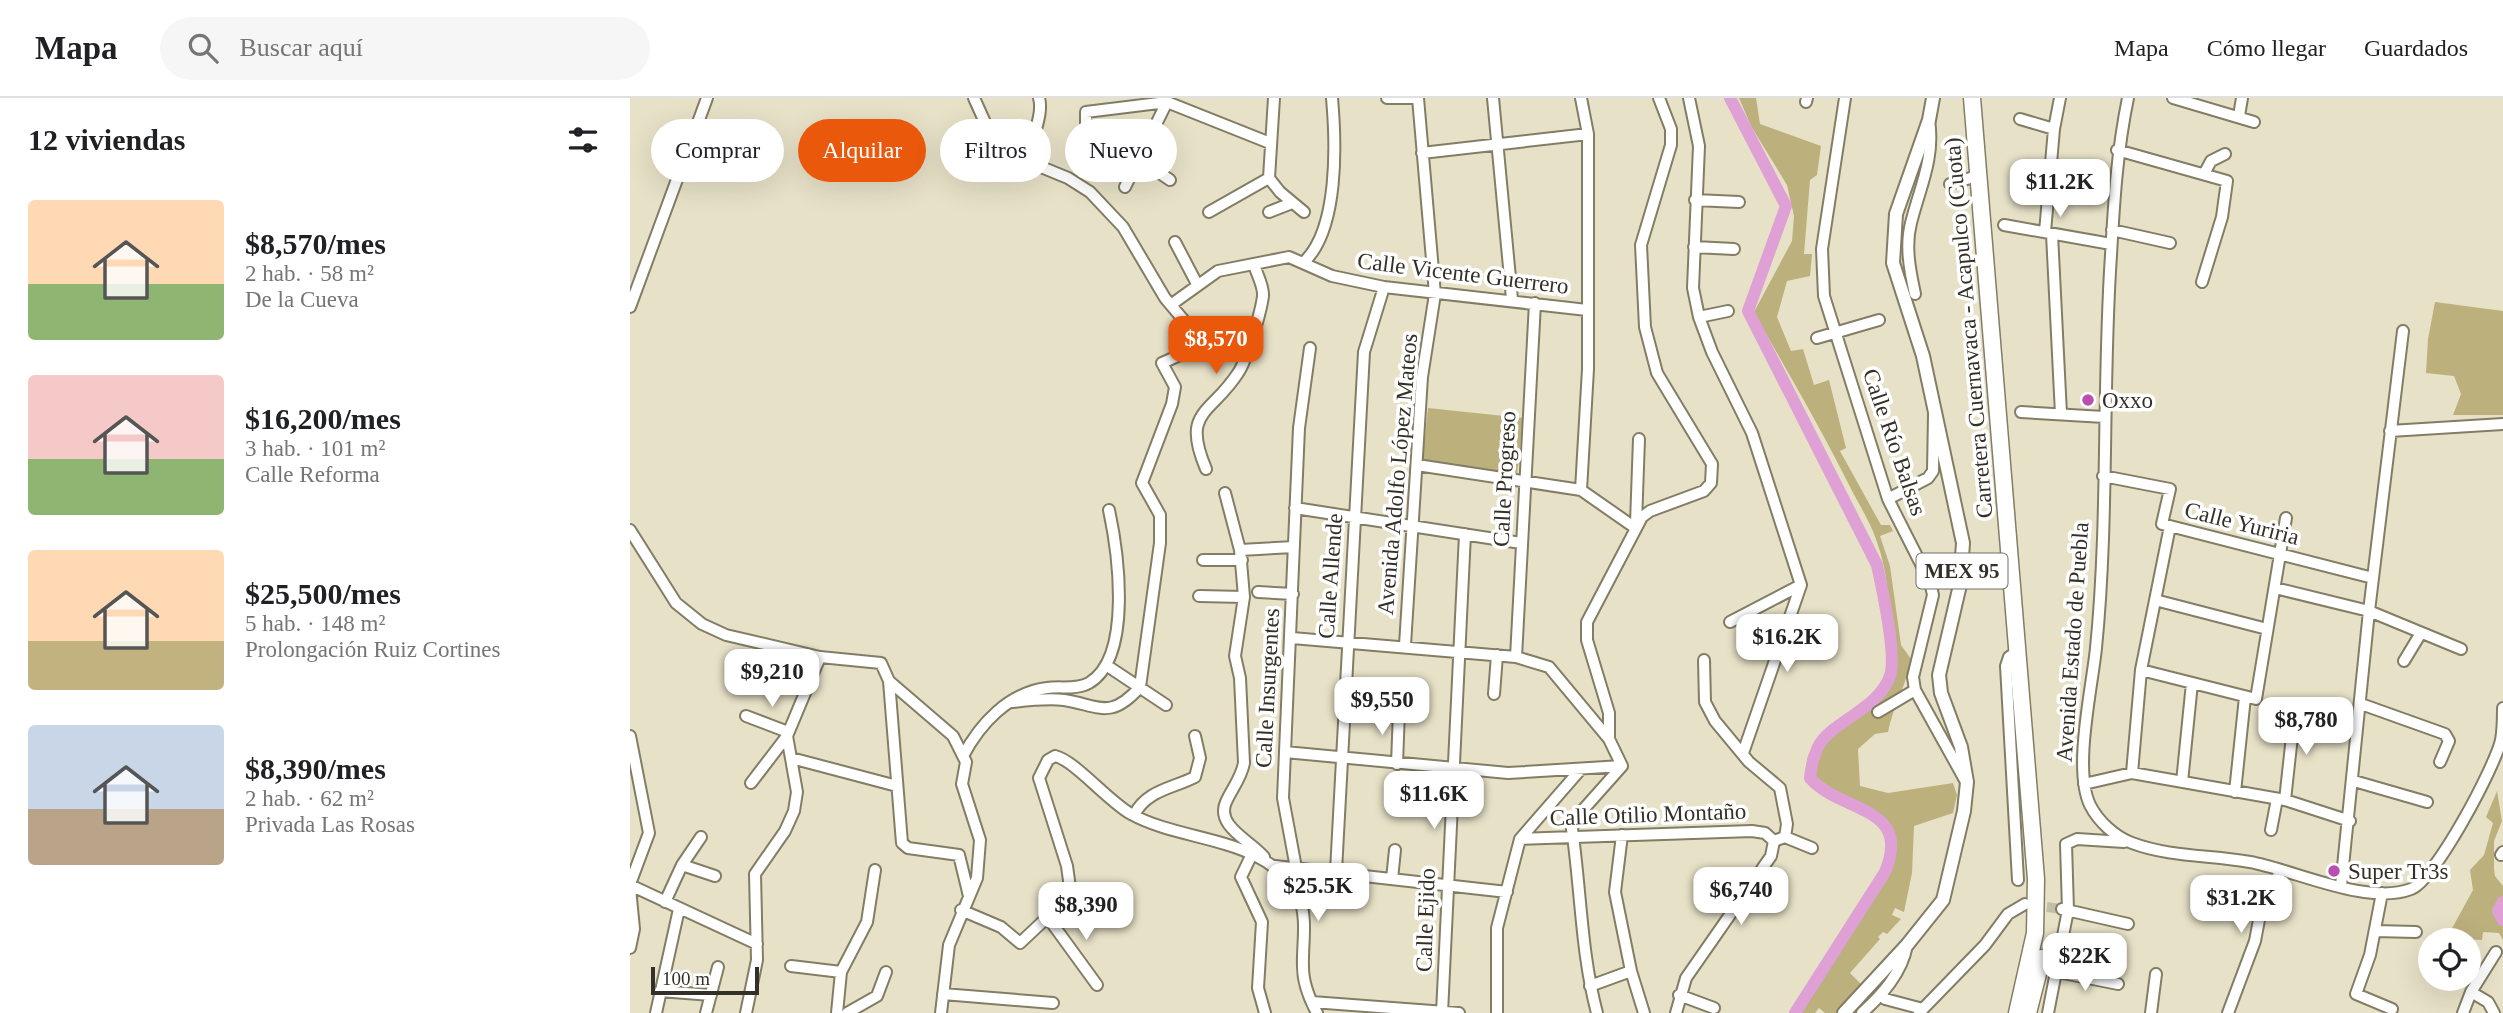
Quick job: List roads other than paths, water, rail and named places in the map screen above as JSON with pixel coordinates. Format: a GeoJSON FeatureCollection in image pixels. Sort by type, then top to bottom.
{"type":"FeatureCollection","features":[{"type":"Feature","properties":{"kind":"highway","name":"Carretera Cuernavaca - Acapulco (Cuota)"},"geometry":{"type":"LineString","coordinates":[[1972,98],[2018,651],[2036,907],[2031,959],[2017,1013]]}},
{"type":"Feature","properties":{"kind":"highway","name":"Carretera Cuernavaca - Acapulco (Cuota)"},"geometry":{"type":"LineString","coordinates":[[1981,98],[2047,878],[2044,943],[2028,1013]]}},
{"type":"Feature","properties":{"kind":"main road","name":"MEX 95"},"geometry":{"type":"LineString","coordinates":[[1843,1013],[1907,946],[1943,900],[1964,811],[1967,782],[1961,747],[1941,693],[1939,675],[1960,585],[1963,543],[1923,356],[1893,263],[1892,238],[1896,214],[1929,120],[1933,98]]}},
{"type":"Feature","properties":{"kind":"street"},"geometry":{"type":"LineString","coordinates":[[630,307],[707,98]]}},
{"type":"Feature","properties":{"kind":"street"},"geometry":{"type":"LineString","coordinates":[[974,98],[984,119]]}},
{"type":"Feature","properties":{"kind":"street"},"geometry":{"type":"LineString","coordinates":[[1039,98],[1041,113],[1039,119]]}},
{"type":"Feature","properties":{"kind":"street"},"geometry":{"type":"LineString","coordinates":[[1274,98],[1269,178],[1304,212]]}},
{"type":"Feature","properties":{"kind":"street"},"geometry":{"type":"LineString","coordinates":[[1304,262],[1316,251],[1334,174],[1332,98]]}},
{"type":"Feature","properties":{"kind":"street"},"geometry":{"type":"LineString","coordinates":[[1387,98],[1418,98]]}},
{"type":"Feature","properties":{"kind":"street","name":"Avenida Adolfo López Mateos"},"geometry":{"type":"LineString","coordinates":[[1405,645],[1422,377],[1435,294],[1418,98]]}},
{"type":"Feature","properties":{"kind":"street"},"geometry":{"type":"LineString","coordinates":[[1493,98],[1512,299]]}},
{"type":"Feature","properties":{"kind":"street"},"geometry":{"type":"LineString","coordinates":[[1581,98],[1588,134],[1588,369],[1581,490]]}},
{"type":"Feature","properties":{"kind":"street"},"geometry":{"type":"LineString","coordinates":[[1609,739],[1609,713],[1587,640],[1587,622],[1635,526],[1650,511],[1704,491],[1713,474],[1712,464],[1657,373],[1645,327],[1641,245],[1671,145],[1671,129],[1659,98]]}},
{"type":"Feature","properties":{"kind":"street"},"geometry":{"type":"LineString","coordinates":[[1689,98],[1699,146],[1693,288],[1699,317],[1712,352],[1752,433],[1801,585],[1743,753]]}},
{"type":"Feature","properties":{"kind":"street","name":"Calle Río Balsas"},"geometry":{"type":"LineString","coordinates":[[1845,98],[1822,249],[1824,296],[1888,499],[1930,582],[1933,595],[1913,677],[1915,690]]}},
{"type":"Feature","properties":{"kind":"street"},"geometry":{"type":"LineString","coordinates":[[2060,98],[2054,129],[2048,233],[2061,414]]}},
{"type":"Feature","properties":{"kind":"street","name":"Avenida Estado de Puebla"},"geometry":{"type":"LineString","coordinates":[[2128,98],[2117,150],[2112,230],[2100,596],[2085,745],[2084,784],[2090,804],[2099,818],[2129,842],[2151,849],[2251,862],[2342,886],[2382,893],[2415,888],[2433,872],[2493,764],[2502,738],[2503,708]]}},
{"type":"Feature","properties":{"kind":"street"},"geometry":{"type":"LineString","coordinates":[[2174,98],[2254,122]]}},
{"type":"Feature","properties":{"kind":"street"},"geometry":{"type":"LineString","coordinates":[[2239,116],[2242,98]]}},
{"type":"Feature","properties":{"kind":"street"},"geometry":{"type":"LineString","coordinates":[[1086,119],[1086,112],[1167,100],[1270,143]]}},
{"type":"Feature","properties":{"kind":"street"},"geometry":{"type":"LineString","coordinates":[[1158,119],[1167,100]]}},
{"type":"Feature","properties":{"kind":"street"},"geometry":{"type":"LineString","coordinates":[[2020,119],[2054,129]]}},
{"type":"Feature","properties":{"kind":"street"},"geometry":{"type":"LineString","coordinates":[[1915,294],[1908,250],[1910,225],[1931,157],[1933,142],[1929,120]]}},
{"type":"Feature","properties":{"kind":"street"},"geometry":{"type":"LineString","coordinates":[[1422,153],[1498,142],[1588,134]]}},
{"type":"Feature","properties":{"kind":"street"},"geometry":{"type":"LineString","coordinates":[[2117,150],[2228,181],[2222,217],[2202,282]]}},
{"type":"Feature","properties":{"kind":"street"},"geometry":{"type":"LineString","coordinates":[[2204,174],[2211,161],[2225,155]]}},
{"type":"Feature","properties":{"kind":"street"},"geometry":{"type":"LineString","coordinates":[[1013,702],[1052,699],[1091,709],[1111,708],[1131,697],[1140,687],[1160,543],[1160,515],[1142,483],[1172,404],[1175,387],[1162,363],[1180,355],[1186,337],[1186,323],[1165,298],[1123,227],[1090,192],[1051,171]]}},
{"type":"Feature","properties":{"kind":"street"},"geometry":{"type":"LineString","coordinates":[[1950,184],[1977,176]]}},
{"type":"Feature","properties":{"kind":"street"},"geometry":{"type":"LineString","coordinates":[[1209,212],[1269,178]]}},
{"type":"Feature","properties":{"kind":"street"},"geometry":{"type":"LineString","coordinates":[[1125,187],[1128,182]]}},
{"type":"Feature","properties":{"kind":"street"},"geometry":{"type":"LineString","coordinates":[[1695,200],[1739,202]]}},
{"type":"Feature","properties":{"kind":"street"},"geometry":{"type":"LineString","coordinates":[[1269,212],[1293,202]]}},
{"type":"Feature","properties":{"kind":"street"},"geometry":{"type":"LineString","coordinates":[[2004,225],[2112,244]]}},
{"type":"Feature","properties":{"kind":"street"},"geometry":{"type":"LineString","coordinates":[[2112,230],[2170,243]]}},
{"type":"Feature","properties":{"kind":"street"},"geometry":{"type":"LineString","coordinates":[[1175,242],[1197,284]]}},
{"type":"Feature","properties":{"kind":"street"},"geometry":{"type":"LineString","coordinates":[[1694,247],[1734,249]]}},
{"type":"Feature","properties":{"kind":"street","name":"Calle Vicente Guerrero"},"geometry":{"type":"LineString","coordinates":[[1172,304],[1218,271],[1289,257],[1332,276],[1384,287],[1435,294],[1512,299],[1587,310]]}},
{"type":"Feature","properties":{"kind":"street"},"geometry":{"type":"LineString","coordinates":[[1206,469],[1196,444],[1196,430],[1205,407],[1226,390],[1240,370],[1263,294],[1254,265]]}},
{"type":"Feature","properties":{"kind":"street","name":"Calle Allende"},"geometry":{"type":"LineString","coordinates":[[1336,872],[1364,352],[1384,287]]}},
{"type":"Feature","properties":{"kind":"street","name":"Calle Progreso"},"geometry":{"type":"LineString","coordinates":[[1516,657],[1535,303]]}},
{"type":"Feature","properties":{"kind":"street"},"geometry":{"type":"LineString","coordinates":[[1699,317],[1728,312]]}},
{"type":"Feature","properties":{"kind":"street"},"geometry":{"type":"LineString","coordinates":[[1818,338],[1879,320]]}},
{"type":"Feature","properties":{"kind":"street"},"geometry":{"type":"LineString","coordinates":[[2342,886],[2369,611],[2403,331]]}},
{"type":"Feature","properties":{"kind":"street","name":"Calle Insurgentes"},"geometry":{"type":"LineString","coordinates":[[1296,868],[1283,799],[1299,428],[1310,348]]}},
{"type":"Feature","properties":{"kind":"street"},"geometry":{"type":"LineString","coordinates":[[1888,499],[1928,478],[1933,471],[1934,406]]}},
{"type":"Feature","properties":{"kind":"street"},"geometry":{"type":"LineString","coordinates":[[2021,412],[2105,417]]}},
{"type":"Feature","properties":{"kind":"street"},"geometry":{"type":"LineString","coordinates":[[2390,431],[2503,425]]}},
{"type":"Feature","properties":{"kind":"street"},"geometry":{"type":"LineString","coordinates":[[1635,526],[1640,439]]}},
{"type":"Feature","properties":{"kind":"street"},"geometry":{"type":"LineString","coordinates":[[1417,465],[1581,490],[1635,526]]}},
{"type":"Feature","properties":{"kind":"street","name":"Calle Yuriria"},"geometry":{"type":"LineString","coordinates":[[2103,476],[2170,489],[2162,524],[2373,578]]}},
{"type":"Feature","properties":{"kind":"street"},"geometry":{"type":"LineString","coordinates":[[1225,493],[1241,555],[1244,597],[1236,656],[1240,678],[1244,763],[1241,776],[1224,804],[1224,816],[1230,826],[1271,864],[1298,897],[1303,911],[1303,971],[1317,1013]]}},
{"type":"Feature","properties":{"kind":"street"},"geometry":{"type":"LineString","coordinates":[[1296,508],[1521,543]]}},
{"type":"Feature","properties":{"kind":"street"},"geometry":{"type":"LineString","coordinates":[[963,756],[983,722],[1013,702],[1031,691],[1082,686],[1091,682],[1106,666],[1119,620],[1120,586],[1117,547],[1109,510]]}},
{"type":"Feature","properties":{"kind":"street"},"geometry":{"type":"LineString","coordinates":[[2141,670],[2256,699],[2286,518]]}},
{"type":"Feature","properties":{"kind":"street"},"geometry":{"type":"LineString","coordinates":[[2132,773],[2141,670],[2170,526]]}},
{"type":"Feature","properties":{"kind":"street"},"geometry":{"type":"LineString","coordinates":[[630,530],[676,603],[689,616],[726,635],[820,657],[881,663],[889,681],[902,843],[908,848],[959,855],[969,895]]}},
{"type":"Feature","properties":{"kind":"street","name":"Calle Ejido"},"geometry":{"type":"LineString","coordinates":[[1442,1012],[1465,534]]}},
{"type":"Feature","properties":{"kind":"street"},"geometry":{"type":"LineString","coordinates":[[1203,559],[1294,547]]}},
{"type":"Feature","properties":{"kind":"street"},"geometry":{"type":"LineString","coordinates":[[1730,622],[1801,585]]}},
{"type":"Feature","properties":{"kind":"street"},"geometry":{"type":"LineString","coordinates":[[2275,588],[2369,611],[2461,649]]}},
{"type":"Feature","properties":{"kind":"street"},"geometry":{"type":"LineString","coordinates":[[1258,592],[1293,594]]}},
{"type":"Feature","properties":{"kind":"street"},"geometry":{"type":"LineString","coordinates":[[1199,596],[1244,597]]}},
{"type":"Feature","properties":{"kind":"street"},"geometry":{"type":"LineString","coordinates":[[2155,600],[2267,629]]}},
{"type":"Feature","properties":{"kind":"street"},"geometry":{"type":"LineString","coordinates":[[2404,662],[2421,632]]}},
{"type":"Feature","properties":{"kind":"street"},"geometry":{"type":"LineString","coordinates":[[1292,638],[1347,640],[1516,657],[1549,667],[1609,739],[1622,766]]}},
{"type":"Feature","properties":{"kind":"street"},"geometry":{"type":"LineString","coordinates":[[2018,651],[2009,657],[2006,666],[2018,880]]}},
{"type":"Feature","properties":{"kind":"street"},"geometry":{"type":"LineString","coordinates":[[1494,694],[1497,655]]}},
{"type":"Feature","properties":{"kind":"street"},"geometry":{"type":"LineString","coordinates":[[751,783],[787,734],[820,657]]}},
{"type":"Feature","properties":{"kind":"street"},"geometry":{"type":"LineString","coordinates":[[1704,660],[1705,702],[1715,721],[1743,753],[1780,788],[1787,824],[1785,837]]}},
{"type":"Feature","properties":{"kind":"street"},"geometry":{"type":"LineString","coordinates":[[1106,666],[1166,705]]}},
{"type":"Feature","properties":{"kind":"street"},"geometry":{"type":"LineString","coordinates":[[889,681],[949,732],[963,756],[967,766],[962,784],[980,840],[977,878],[961,910],[949,945],[941,1013]]}},
{"type":"Feature","properties":{"kind":"street"},"geometry":{"type":"LineString","coordinates":[[2182,782],[2192,683]]}},
{"type":"Feature","properties":{"kind":"street"},"geometry":{"type":"LineString","coordinates":[[1878,712],[1915,690],[1967,782]]}},
{"type":"Feature","properties":{"kind":"street"},"geometry":{"type":"LineString","coordinates":[[2235,792],[2245,697]]}},
{"type":"Feature","properties":{"kind":"street"},"geometry":{"type":"LineString","coordinates":[[2361,705],[2448,737],[2440,762]]}},
{"type":"Feature","properties":{"kind":"street"},"geometry":{"type":"LineString","coordinates":[[2271,830],[2281,799],[2295,709]]}},
{"type":"Feature","properties":{"kind":"street"},"geometry":{"type":"LineString","coordinates":[[1397,764],[1399,711]]}},
{"type":"Feature","properties":{"kind":"street"},"geometry":{"type":"LineString","coordinates":[[746,716],[787,734]]}},
{"type":"Feature","properties":{"kind":"street"},"geometry":{"type":"LineString","coordinates":[[746,1013],[752,993],[757,944],[755,874],[762,859],[785,831],[794,811],[797,792],[787,734]]}},
{"type":"Feature","properties":{"kind":"street"},"geometry":{"type":"LineString","coordinates":[[630,736],[649,833],[630,886],[630,948]]}},
{"type":"Feature","properties":{"kind":"street"},"geometry":{"type":"LineString","coordinates":[[1134,815],[1141,801],[1152,793],[1195,777],[1200,758],[1195,736]]}},
{"type":"Feature","properties":{"kind":"street"},"geometry":{"type":"LineString","coordinates":[[1285,752],[1453,770],[1508,773],[1622,766]]}},
{"type":"Feature","properties":{"kind":"street"},"geometry":{"type":"LineString","coordinates":[[961,910],[1001,927],[1020,943],[1068,900],[1073,890],[1040,778],[1048,760],[1055,756],[1065,758],[1105,797],[1134,815],[1252,854],[1271,864],[1447,888],[1507,892]]}},
{"type":"Feature","properties":{"kind":"street"},"geometry":{"type":"LineString","coordinates":[[790,758],[897,786]]}},
{"type":"Feature","properties":{"kind":"street"},"geometry":{"type":"LineString","coordinates":[[1597,1013],[1590,986],[1573,838],[1574,820],[1622,766]]}},
{"type":"Feature","properties":{"kind":"street"},"geometry":{"type":"LineString","coordinates":[[1497,1013],[1497,928],[1520,839],[1581,769]]}},
{"type":"Feature","properties":{"kind":"street"},"geometry":{"type":"LineString","coordinates":[[2084,784],[2132,773],[2281,799],[2350,821]]}},
{"type":"Feature","properties":{"kind":"street"},"geometry":{"type":"LineString","coordinates":[[2354,781],[2427,802]]}},
{"type":"Feature","properties":{"kind":"street","name":"Calle Otilio Montaño"},"geometry":{"type":"LineString","coordinates":[[1520,839],[1752,831],[1765,833],[1774,841]]}},
{"type":"Feature","properties":{"kind":"street"},"geometry":{"type":"LineString","coordinates":[[1622,835],[1615,892],[1631,971],[1644,1013]]}},
{"type":"Feature","properties":{"kind":"street"},"geometry":{"type":"LineString","coordinates":[[664,902],[682,865],[701,837]]}},
{"type":"Feature","properties":{"kind":"street"},"geometry":{"type":"LineString","coordinates":[[1675,1013],[1686,978],[1771,856],[1774,841],[1785,837],[1812,848]]}},
{"type":"Feature","properties":{"kind":"street"},"geometry":{"type":"LineString","coordinates":[[2048,1013],[2057,972],[2064,909],[2066,844],[2077,839],[2129,842]]}},
{"type":"Feature","properties":{"kind":"street"},"geometry":{"type":"LineString","coordinates":[[1392,879],[1395,850]]}},
{"type":"Feature","properties":{"kind":"street"},"geometry":{"type":"LineString","coordinates":[[1252,854],[1241,877],[1262,922],[1258,988],[1265,1013]]}},
{"type":"Feature","properties":{"kind":"street"},"geometry":{"type":"LineString","coordinates":[[682,865],[715,876]]}},
{"type":"Feature","properties":{"kind":"street"},"geometry":{"type":"LineString","coordinates":[[837,1013],[841,972],[867,922],[875,870]]}},
{"type":"Feature","properties":{"kind":"street"},"geometry":{"type":"LineString","coordinates":[[2228,1013],[2255,941],[2262,904],[2281,870]]}},
{"type":"Feature","properties":{"kind":"street"},"geometry":{"type":"LineString","coordinates":[[630,886],[757,944]]}},
{"type":"Feature","properties":{"kind":"street"},"geometry":{"type":"LineString","coordinates":[[2382,893],[2375,931],[2356,995],[2392,1009]]}},
{"type":"Feature","properties":{"kind":"street"},"geometry":{"type":"LineString","coordinates":[[1882,995],[1885,999],[1921,1011],[1985,944],[2008,914],[2025,904]]}},
{"type":"Feature","properties":{"kind":"street"},"geometry":{"type":"LineString","coordinates":[[656,1013],[679,909]]}},
{"type":"Feature","properties":{"kind":"street"},"geometry":{"type":"LineString","coordinates":[[2064,909],[2128,924]]}},
{"type":"Feature","properties":{"kind":"street"},"geometry":{"type":"LineString","coordinates":[[1049,919],[1097,985]]}},
{"type":"Feature","properties":{"kind":"street"},"geometry":{"type":"LineString","coordinates":[[2375,931],[2416,932]]}},
{"type":"Feature","properties":{"kind":"street"},"geometry":{"type":"LineString","coordinates":[[1862,1013],[1882,995],[1905,958],[1907,946]]}},
{"type":"Feature","properties":{"kind":"street"},"geometry":{"type":"LineString","coordinates":[[2463,1013],[2471,992],[2496,952]]}},
{"type":"Feature","properties":{"kind":"street"},"geometry":{"type":"LineString","coordinates":[[791,966],[841,972]]}},
{"type":"Feature","properties":{"kind":"street"},"geometry":{"type":"LineString","coordinates":[[706,1013],[718,967]]}},
{"type":"Feature","properties":{"kind":"street"},"geometry":{"type":"LineString","coordinates":[[1590,986],[1631,971]]}},
{"type":"Feature","properties":{"kind":"street"},"geometry":{"type":"LineString","coordinates":[[847,1013],[877,996],[886,972]]}},
{"type":"Feature","properties":{"kind":"street"},"geometry":{"type":"LineString","coordinates":[[2057,972],[2118,984]]}},
{"type":"Feature","properties":{"kind":"street"},"geometry":{"type":"LineString","coordinates":[[2151,1013],[2156,974]]}},
{"type":"Feature","properties":{"kind":"street"},"geometry":{"type":"LineString","coordinates":[[660,991],[711,995]]}},
{"type":"Feature","properties":{"kind":"street"},"geometry":{"type":"LineString","coordinates":[[2471,992],[2488,1002],[2494,1013]]}},
{"type":"Feature","properties":{"kind":"street"},"geometry":{"type":"LineString","coordinates":[[943,994],[1053,1003]]}},
{"type":"Feature","properties":{"kind":"street"},"geometry":{"type":"LineString","coordinates":[[1679,995],[1714,1007]]}},
{"type":"Feature","properties":{"kind":"street"},"geometry":{"type":"LineString","coordinates":[[1312,1002],[1459,1013]]}},
{"type":"Feature","properties":{"kind":"waterway"},"geometry":{"type":"LineString","coordinates":[[1730,98],[1786,206],[1748,311],[1877,565],[1892,653],[1890,676],[1884,688],[1865,707],[1824,738],[1815,755],[1810,778],[1823,789],[1881,822],[1889,834],[1891,850],[1885,872],[1795,1013]]}},
{"type":"Feature","properties":{"kind":"waterway"},"geometry":{"type":"LineString","coordinates":[[2503,902],[2498,911],[2503,920]]}},
{"type":"Feature","properties":{"kind":"tunnel"},"geometry":{"type":"LineString","coordinates":[[2032,905],[2061,909]]}},
{"type":"Feature","properties":{"kind":"place","name":"Oxxo"},"geometry":{"type":"Point","coordinates":[2088,400]}},
{"type":"Feature","properties":{"kind":"place","name":"Super Tr3s"},"geometry":{"type":"Point","coordinates":[2334,871]}}]}
